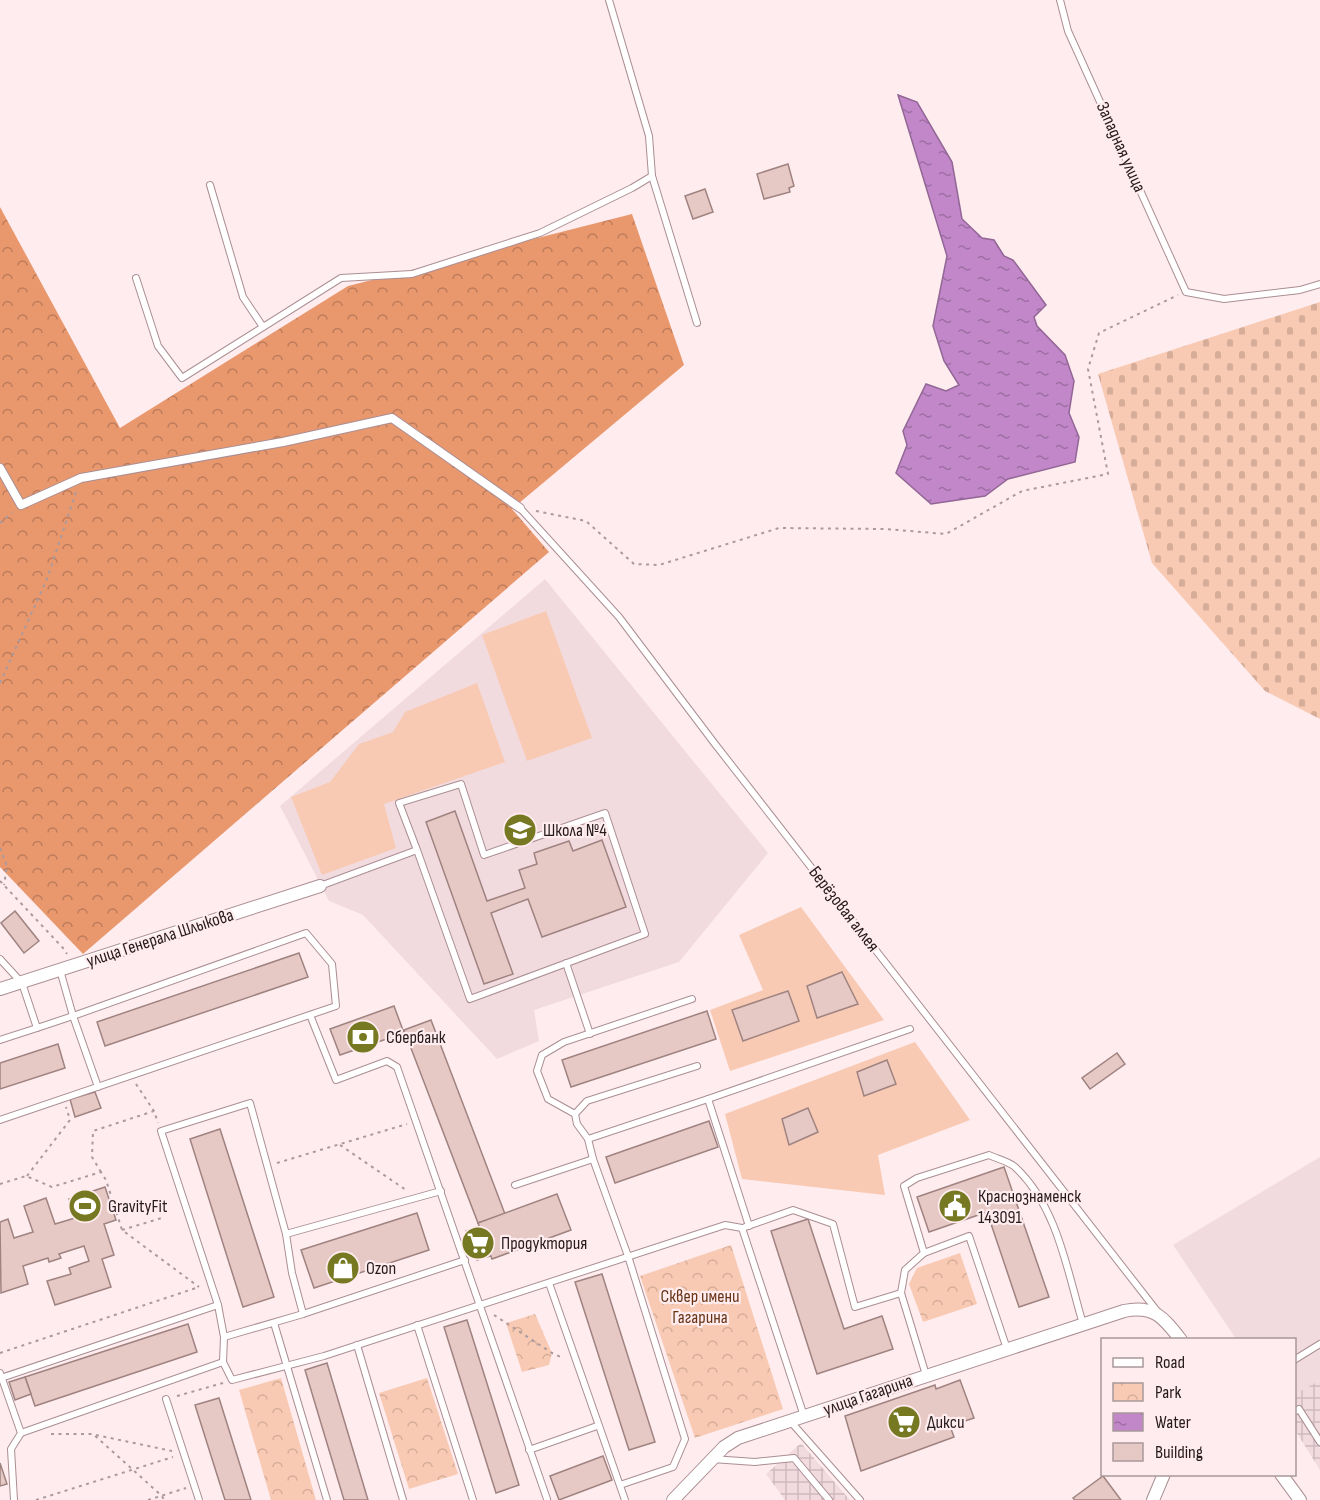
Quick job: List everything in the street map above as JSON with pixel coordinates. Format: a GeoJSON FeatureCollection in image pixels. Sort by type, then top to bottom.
{"type":"FeatureCollection","features":[{"type":"Feature","properties":{"kind":"street"},"geometry":{"type":"LineString","coordinates":[[0,468],[21,505],[81,478],[283,442],[392,418],[520,508]]}},
{"type":"Feature","properties":{"kind":"street","name":"улица Генерала Шлыкова"},"geometry":{"type":"LineString","coordinates":[[0,989],[320,886]]}},
{"type":"Feature","properties":{"kind":"street","name":"улица Гагарина"},"geometry":{"type":"LineString","coordinates":[[673,1500],[724,1447],[738,1438],[1136,1308],[1149,1310],[1161,1316]]}},
{"type":"Feature","properties":{"kind":"street"},"geometry":{"type":"LineString","coordinates":[[1161,1316],[1177,1335]]}},
{"type":"Feature","properties":{"kind":"street"},"geometry":{"type":"LineString","coordinates":[[1153,1500],[1163,1476]]}},
{"type":"Feature","properties":{"kind":"street"},"geometry":{"type":"LineString","coordinates":[[1282,1476],[1300,1500]]}},
{"type":"Feature","properties":{"kind":"lane"},"geometry":{"type":"LineString","coordinates":[[609,0],[649,136],[652,176],[697,323]]}},
{"type":"Feature","properties":{"kind":"lane","name":"Западная улица"},"geometry":{"type":"LineString","coordinates":[[1060,0],[1068,31],[1186,292]]}},
{"type":"Feature","properties":{"kind":"lane"},"geometry":{"type":"LineString","coordinates":[[136,278],[158,346],[182,378],[341,278],[412,274],[540,233],[652,176]]}},
{"type":"Feature","properties":{"kind":"lane"},"geometry":{"type":"LineString","coordinates":[[210,185],[243,297],[264,327]]}},
{"type":"Feature","properties":{"kind":"lane"},"geometry":{"type":"LineString","coordinates":[[1186,292],[1224,299],[1300,290],[1320,284]]}},
{"type":"Feature","properties":{"kind":"lane","name":"Берёзовая аллея"},"geometry":{"type":"LineString","coordinates":[[520,508],[619,617],[715,744],[1161,1316]]}},
{"type":"Feature","properties":{"kind":"lane"},"geometry":{"type":"LineString","coordinates":[[461,784],[484,855],[605,813],[645,934],[470,999],[417,850],[399,803],[461,784]]}},
{"type":"Feature","properties":{"kind":"lane"},"geometry":{"type":"LineString","coordinates":[[320,886],[417,850]]}},
{"type":"Feature","properties":{"kind":"lane"},"geometry":{"type":"LineString","coordinates":[[0,1040],[306,933],[332,964],[336,1006],[0,1120]]}},
{"type":"Feature","properties":{"kind":"lane"},"geometry":{"type":"LineString","coordinates":[[0,959],[22,982],[37,1028]]}},
{"type":"Feature","properties":{"kind":"lane"},"geometry":{"type":"LineString","coordinates":[[566,963],[590,1034]]}},
{"type":"Feature","properties":{"kind":"lane"},"geometry":{"type":"LineString","coordinates":[[60,970],[73,1016],[98,1087]]}},
{"type":"Feature","properties":{"kind":"lane"},"geometry":{"type":"LineString","coordinates":[[620,1485],[673,1467],[685,1438],[628,1256],[588,1139],[577,1124],[575,1114],[548,1099],[537,1071],[542,1055],[564,1042],[692,999]]}},
{"type":"Feature","properties":{"kind":"lane"},"geometry":{"type":"LineString","coordinates":[[310,1015],[336,1080],[387,1060],[397,1067],[546,1500]]}},
{"type":"Feature","properties":{"kind":"lane"},"geometry":{"type":"LineString","coordinates":[[588,1139],[910,1029]]}},
{"type":"Feature","properties":{"kind":"lane"},"geometry":{"type":"LineString","coordinates":[[575,1114],[587,1101],[697,1065]]}},
{"type":"Feature","properties":{"kind":"lane"},"geometry":{"type":"LineString","coordinates":[[708,1099],[804,1417]]}},
{"type":"Feature","properties":{"kind":"lane"},"geometry":{"type":"LineString","coordinates":[[303,1314],[292,1273],[286,1234],[250,1103],[161,1131],[218,1305],[224,1337],[223,1362],[231,1380],[357,1345],[725,1225],[746,1227],[793,1210],[832,1224],[855,1307],[901,1293]]}},
{"type":"Feature","properties":{"kind":"lane"},"geometry":{"type":"LineString","coordinates":[[924,1253],[904,1186],[917,1178],[989,1155],[1013,1166],[1033,1189],[1052,1219],[1083,1325]]}},
{"type":"Feature","properties":{"kind":"lane"},"geometry":{"type":"LineString","coordinates":[[515,1185],[593,1159]]}},
{"type":"Feature","properties":{"kind":"lane"},"geometry":{"type":"LineString","coordinates":[[286,1234],[441,1191]]}},
{"type":"Feature","properties":{"kind":"lane"},"geometry":{"type":"LineString","coordinates":[[926,1375],[901,1293],[905,1270],[924,1253],[969,1236],[1007,1350]]}},
{"type":"Feature","properties":{"kind":"lane"},"geometry":{"type":"LineString","coordinates":[[224,1337],[303,1314],[465,1260]]}},
{"type":"Feature","properties":{"kind":"lane"},"geometry":{"type":"LineString","coordinates":[[549,1283],[597,1426],[625,1500]]}},
{"type":"Feature","properties":{"kind":"lane"},"geometry":{"type":"LineString","coordinates":[[21,1433],[1,1376],[218,1305]]}},
{"type":"Feature","properties":{"kind":"lane"},"geometry":{"type":"LineString","coordinates":[[274,1323],[327,1500]]}},
{"type":"Feature","properties":{"kind":"lane"},"geometry":{"type":"LineString","coordinates":[[417,1325],[473,1500]]}},
{"type":"Feature","properties":{"kind":"lane"},"geometry":{"type":"LineString","coordinates":[[1296,1359],[1320,1344]]}},
{"type":"Feature","properties":{"kind":"lane"},"geometry":{"type":"LineString","coordinates":[[357,1345],[403,1500]]}},
{"type":"Feature","properties":{"kind":"lane"},"geometry":{"type":"LineString","coordinates":[[14,1500],[10,1449],[21,1433],[223,1362]]}},
{"type":"Feature","properties":{"kind":"lane"},"geometry":{"type":"LineString","coordinates":[[166,1399],[199,1500]]}},
{"type":"Feature","properties":{"kind":"lane"},"geometry":{"type":"LineString","coordinates":[[1296,1411],[1299,1409],[1320,1442]]}},
{"type":"Feature","properties":{"kind":"lane"},"geometry":{"type":"LineString","coordinates":[[790,1421],[860,1500]]}},
{"type":"Feature","properties":{"kind":"lane"},"geometry":{"type":"LineString","coordinates":[[529,1450],[597,1426]]}},
{"type":"Feature","properties":{"kind":"lane"},"geometry":{"type":"LineString","coordinates":[[712,1459],[755,1462],[794,1458],[829,1500]]}},
{"type":"Feature","properties":{"kind":"path"},"geometry":{"type":"LineString","coordinates":[[520,508],[586,521],[634,564],[659,565],[779,528],[886,529],[946,534],[1022,490],[1108,474],[1088,369],[1099,333],[1186,292]]}},
{"type":"Feature","properties":{"kind":"path"},"geometry":{"type":"LineString","coordinates":[[0,683],[47,579],[81,478]]}},
{"type":"Feature","properties":{"kind":"path"},"geometry":{"type":"LineString","coordinates":[[0,523],[21,505]]}},
{"type":"Feature","properties":{"kind":"path"},"geometry":{"type":"LineString","coordinates":[[0,848],[7,866],[4,885]]}},
{"type":"Feature","properties":{"kind":"path"},"geometry":{"type":"LineString","coordinates":[[0,881],[63,948],[73,966]]}},
{"type":"Feature","properties":{"kind":"path"},"geometry":{"type":"LineString","coordinates":[[132,1076],[154,1111],[161,1131]]}},
{"type":"Feature","properties":{"kind":"path"},"geometry":{"type":"LineString","coordinates":[[0,1184],[26,1176],[70,1120],[63,1099]]}},
{"type":"Feature","properties":{"kind":"path"},"geometry":{"type":"LineString","coordinates":[[0,1353],[199,1287],[122,1230],[106,1180],[92,1157],[93,1131],[154,1111]]}},
{"type":"Feature","properties":{"kind":"path"},"geometry":{"type":"LineString","coordinates":[[268,1166],[416,1122]]}},
{"type":"Feature","properties":{"kind":"path"},"geometry":{"type":"LineString","coordinates":[[340,1145],[418,1198]]}},
{"type":"Feature","properties":{"kind":"path"},"geometry":{"type":"LineString","coordinates":[[26,1176],[52,1187],[101,1172]]}},
{"type":"Feature","properties":{"kind":"path"},"geometry":{"type":"LineString","coordinates":[[122,1230],[165,1217]]}},
{"type":"Feature","properties":{"kind":"path"},"geometry":{"type":"LineString","coordinates":[[479,1306],[552,1353],[577,1363]]}},
{"type":"Feature","properties":{"kind":"path"},"geometry":{"type":"LineString","coordinates":[[166,1399],[231,1380]]}},
{"type":"Feature","properties":{"kind":"path"},"geometry":{"type":"LineString","coordinates":[[45,1434],[93,1434],[184,1454]]}},
{"type":"Feature","properties":{"kind":"path"},"geometry":{"type":"LineString","coordinates":[[93,1434],[164,1500]]}},
{"type":"Feature","properties":{"kind":"path"},"geometry":{"type":"LineString","coordinates":[[36,1500],[184,1454]]}},
{"type":"Feature","properties":{"kind":"path"},"geometry":{"type":"LineString","coordinates":[[148,1500],[195,1485]]}},
{"type":"Feature","properties":{"kind":"shaded area","name":"Школа №4"},"geometry":{"type":"Polygon","coordinates":[[[545,579],[768,853],[679,962],[534,1010],[539,1041],[497,1059],[363,915],[329,901],[280,806],[545,579]]]}},
{"type":"Feature","properties":{"kind":"shaded area"},"geometry":{"type":"Polygon","coordinates":[[[1320,1157],[1320,1380],[1296,1394],[1296,1338],[1235,1338],[1173,1245],[1320,1157]]]}},
{"type":"Feature","properties":{"kind":"shaded area"},"geometry":{"type":"Polygon","coordinates":[[[1320,1380],[1320,1470],[1296,1432],[1296,1394],[1320,1380]]]}},
{"type":"Feature","properties":{"kind":"shaded area"},"geometry":{"type":"Polygon","coordinates":[[[801,1443],[850,1500],[785,1500],[766,1474],[801,1443]]]}},
{"type":"Feature","properties":{"kind":"green space"},"geometry":{"type":"Polygon","coordinates":[[[0,207],[120,428],[348,286],[632,214],[684,365],[512,509],[549,552],[83,954],[0,867],[0,207]]]}},
{"type":"Feature","properties":{"kind":"green space"},"geometry":{"type":"Polygon","coordinates":[[[1320,302],[1320,719],[1265,691],[1152,563],[1098,374],[1320,302]]]}},
{"type":"Feature","properties":{"kind":"green space"},"geometry":{"type":"Polygon","coordinates":[[[546,611],[592,738],[527,761],[482,635],[546,611]]]}},
{"type":"Feature","properties":{"kind":"green space"},"geometry":{"type":"Polygon","coordinates":[[[477,683],[505,762],[384,804],[396,848],[322,875],[291,797],[330,782],[359,744],[393,732],[405,712],[477,683]]]}},
{"type":"Feature","properties":{"kind":"green space"},"geometry":{"type":"Polygon","coordinates":[[[801,907],[884,1020],[730,1071],[710,1010],[763,990],[739,935],[801,907]]]}},
{"type":"Feature","properties":{"kind":"green space"},"geometry":{"type":"Polygon","coordinates":[[[915,1042],[970,1120],[878,1155],[885,1195],[742,1179],[725,1114],[915,1042]]]}},
{"type":"Feature","properties":{"kind":"green space","name":"Сквер имени Гагарина"},"geometry":{"type":"Polygon","coordinates":[[[731,1245],[783,1409],[695,1438],[640,1276],[731,1245]]]}},
{"type":"Feature","properties":{"kind":"green space"},"geometry":{"type":"Polygon","coordinates":[[[960,1253],[977,1304],[923,1322],[909,1284],[917,1268],[960,1253]]]}},
{"type":"Feature","properties":{"kind":"green space"},"geometry":{"type":"Polygon","coordinates":[[[535,1314],[552,1353],[549,1365],[522,1372],[506,1323],[535,1314]]]}},
{"type":"Feature","properties":{"kind":"green space"},"geometry":{"type":"Polygon","coordinates":[[[281,1378],[316,1500],[271,1500],[239,1390],[281,1378]]]}},
{"type":"Feature","properties":{"kind":"green space"},"geometry":{"type":"Polygon","coordinates":[[[427,1378],[458,1474],[409,1489],[379,1393],[427,1378]]]}},
{"type":"Feature","properties":{"kind":"water"},"geometry":{"type":"Polygon","coordinates":[[[898,95],[917,102],[952,162],[962,219],[982,238],[994,240],[1004,256],[1013,260],[1046,305],[1034,317],[1037,326],[1065,355],[1074,381],[1069,413],[1079,437],[1075,462],[1008,479],[985,496],[931,504],[896,473],[907,445],[903,431],[926,384],[946,391],[959,385],[944,361],[933,326],[947,256],[898,95]]]}},
{"type":"Feature","properties":{"kind":"building"},"geometry":{"type":"Polygon","coordinates":[[[788,164],[794,186],[789,188],[790,192],[764,199],[757,174],[788,164]]]}},
{"type":"Feature","properties":{"kind":"building"},"geometry":{"type":"Polygon","coordinates":[[[705,189],[713,212],[693,219],[685,196],[705,189]]]}},
{"type":"Feature","properties":{"kind":"building"},"geometry":{"type":"Polygon","coordinates":[[[455,811],[487,901],[525,888],[519,870],[537,864],[534,853],[569,841],[573,851],[602,840],[626,907],[542,937],[528,899],[491,913],[513,974],[484,984],[426,822],[455,811]]]}},
{"type":"Feature","properties":{"kind":"building"},"geometry":{"type":"Polygon","coordinates":[[[15,911],[39,941],[24,953],[1,923],[15,911]]]}},
{"type":"Feature","properties":{"kind":"building"},"geometry":{"type":"Polygon","coordinates":[[[299,953],[308,977],[105,1046],[97,1022],[299,953]]]}},
{"type":"Feature","properties":{"kind":"building"},"geometry":{"type":"Polygon","coordinates":[[[842,972],[858,1004],[817,1018],[807,986],[842,972]]]}},
{"type":"Feature","properties":{"kind":"building"},"geometry":{"type":"Polygon","coordinates":[[[788,991],[799,1021],[743,1041],[732,1010],[788,991]]]}},
{"type":"Feature","properties":{"kind":"building"},"geometry":{"type":"Polygon","coordinates":[[[394,1006],[404,1033],[340,1055],[330,1029],[394,1006]]]}},
{"type":"Feature","properties":{"kind":"building"},"geometry":{"type":"Polygon","coordinates":[[[707,1011],[716,1039],[571,1087],[562,1060],[707,1011]]]}},
{"type":"Feature","properties":{"kind":"building"},"geometry":{"type":"Polygon","coordinates":[[[431,1020],[505,1214],[478,1223],[404,1030],[431,1020]]]}},
{"type":"Feature","properties":{"kind":"building"},"geometry":{"type":"Polygon","coordinates":[[[58,1044],[65,1068],[0,1089],[0,1063],[58,1044]]]}},
{"type":"Feature","properties":{"kind":"building"},"geometry":{"type":"Polygon","coordinates":[[[1117,1053],[1125,1064],[1090,1089],[1082,1078],[1117,1053]]]}},
{"type":"Feature","properties":{"kind":"building"},"geometry":{"type":"Polygon","coordinates":[[[887,1060],[896,1084],[864,1096],[857,1072],[887,1060]]]}},
{"type":"Feature","properties":{"kind":"building"},"geometry":{"type":"Polygon","coordinates":[[[95,1092],[101,1108],[75,1117],[70,1099],[95,1092]]]}},
{"type":"Feature","properties":{"kind":"building"},"geometry":{"type":"Polygon","coordinates":[[[808,1108],[818,1132],[789,1145],[782,1119],[808,1108]]]}},
{"type":"Feature","properties":{"kind":"building"},"geometry":{"type":"Polygon","coordinates":[[[709,1121],[718,1147],[615,1183],[606,1157],[709,1121]]]}},
{"type":"Feature","properties":{"kind":"building"},"geometry":{"type":"Polygon","coordinates":[[[220,1129],[274,1297],[243,1307],[190,1139],[220,1129]]]}},
{"type":"Feature","properties":{"kind":"building"},"geometry":{"type":"Polygon","coordinates":[[[1004,1167],[1049,1297],[1019,1307],[987,1212],[929,1232],[917,1197],[1004,1167]]]}},
{"type":"Feature","properties":{"kind":"building"},"geometry":{"type":"Polygon","coordinates":[[[105,1187],[116,1220],[104,1224],[114,1255],[102,1259],[111,1287],[55,1305],[47,1281],[71,1274],[69,1268],[89,1261],[84,1246],[59,1254],[61,1258],[49,1262],[48,1258],[23,1266],[28,1284],[1,1293],[0,1222],[8,1219],[14,1238],[33,1232],[24,1206],[46,1198],[55,1224],[75,1218],[69,1199],[105,1187]]]}},
{"type":"Feature","properties":{"kind":"building"},"geometry":{"type":"Polygon","coordinates":[[[557,1194],[571,1230],[492,1259],[478,1223],[557,1194]]]}},
{"type":"Feature","properties":{"kind":"building"},"geometry":{"type":"Polygon","coordinates":[[[417,1213],[429,1250],[314,1288],[301,1250],[417,1213]]]}},
{"type":"Feature","properties":{"kind":"building"},"geometry":{"type":"Polygon","coordinates":[[[808,1219],[844,1329],[882,1316],[893,1349],[817,1374],[771,1231],[808,1219]]]}},
{"type":"Feature","properties":{"kind":"building","name":"Продуктория"},"geometry":{"type":"Polygon","coordinates":[[[479,1226],[490,1256],[477,1260],[466,1231],[479,1226]]]}},
{"type":"Feature","properties":{"kind":"building"},"geometry":{"type":"Polygon","coordinates":[[[602,1274],[655,1442],[629,1450],[575,1282],[602,1274]]]}},
{"type":"Feature","properties":{"kind":"building"},"geometry":{"type":"Polygon","coordinates":[[[467,1320],[519,1485],[496,1493],[444,1327],[467,1320]]]}},
{"type":"Feature","properties":{"kind":"building"},"geometry":{"type":"Polygon","coordinates":[[[188,1324],[197,1352],[35,1406],[25,1377],[188,1324]]]}},
{"type":"Feature","properties":{"kind":"building"},"geometry":{"type":"Polygon","coordinates":[[[327,1363],[368,1500],[344,1500],[305,1370],[327,1363]]]}},
{"type":"Feature","properties":{"kind":"building"},"geometry":{"type":"Polygon","coordinates":[[[25,1377],[31,1394],[15,1400],[9,1382],[25,1377]]]}},
{"type":"Feature","properties":{"kind":"building","name":"Дикси"},"geometry":{"type":"Polygon","coordinates":[[[960,1380],[974,1418],[950,1426],[954,1437],[861,1471],[845,1416],[935,1385],[936,1389],[960,1380]]]}},
{"type":"Feature","properties":{"kind":"building"},"geometry":{"type":"Polygon","coordinates":[[[219,1398],[251,1500],[225,1500],[195,1405],[219,1398]]]}},
{"type":"Feature","properties":{"kind":"building"},"geometry":{"type":"Polygon","coordinates":[[[603,1456],[612,1480],[559,1500],[550,1476],[603,1456]]]}},
{"type":"Feature","properties":{"kind":"building"},"geometry":{"type":"Polygon","coordinates":[[[0,1463],[7,1484],[0,1486],[0,1463]]]}},
{"type":"Feature","properties":{"kind":"building"},"geometry":{"type":"Polygon","coordinates":[[[1103,1476],[1121,1500],[1075,1500],[1073,1498],[1103,1476]]]}},
{"type":"Feature","properties":{"kind":"place","name":"Школа №4"},"geometry":{"type":"Point","coordinates":[520,830]}},
{"type":"Feature","properties":{"kind":"place","name":"Сбербанк"},"geometry":{"type":"Point","coordinates":[363,1037]}},
{"type":"Feature","properties":{"kind":"place","name":"GravityFit"},"geometry":{"type":"Point","coordinates":[85,1206]}},
{"type":"Feature","properties":{"kind":"place","name":"Краснознаменск 143091"},"geometry":{"type":"Point","coordinates":[955,1206]}},
{"type":"Feature","properties":{"kind":"place","name":"Продуктория"},"geometry":{"type":"Point","coordinates":[478,1243]}},
{"type":"Feature","properties":{"kind":"place","name":"Ozon"},"geometry":{"type":"Point","coordinates":[343,1268]}},
{"type":"Feature","properties":{"kind":"place","name":"Дикси"},"geometry":{"type":"Point","coordinates":[904,1422]}}]}
